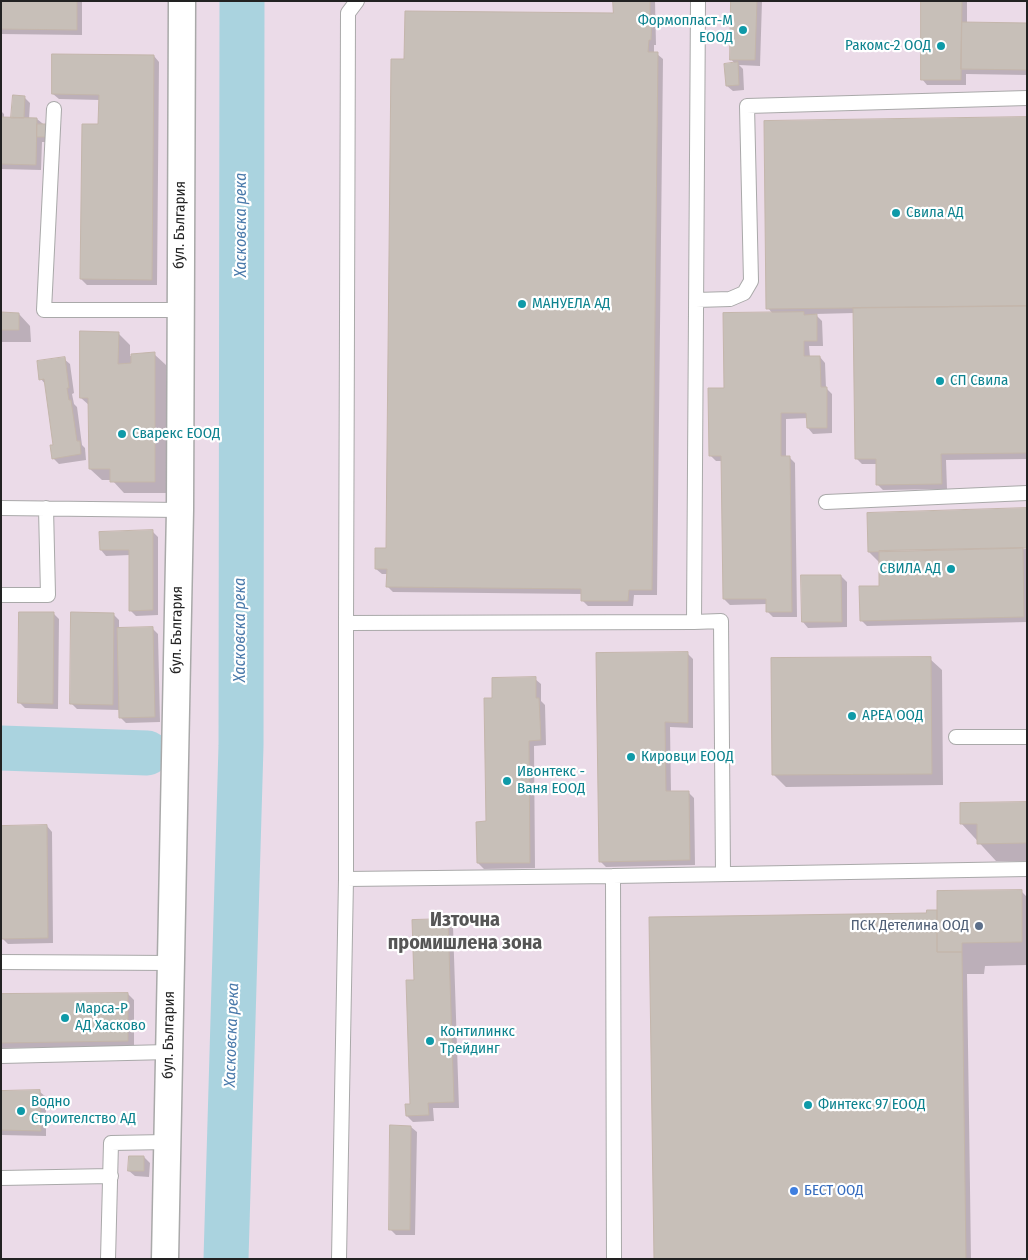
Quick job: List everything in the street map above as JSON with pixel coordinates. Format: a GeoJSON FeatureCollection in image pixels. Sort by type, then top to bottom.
{"type":"FeatureCollection","features":[{"type":"Feature","properties":{"kind":"street","name":"бул. България"},"geometry":{"type":"LineString","coordinates":[[165,1259],[180,510],[182,1]]}},
{"type":"Feature","properties":{"kind":"lane"},"geometry":{"type":"LineString","coordinates":[[338,1259],[346,879],[348,13],[357,1]]}},
{"type":"Feature","properties":{"kind":"lane"},"geometry":{"type":"LineString","coordinates":[[694,622],[698,1]]}},
{"type":"Feature","properties":{"kind":"lane"},"geometry":{"type":"LineString","coordinates":[[696,300],[730,299],[744,293],[750,281],[747,106],[1027,98]]}},
{"type":"Feature","properties":{"kind":"lane"},"geometry":{"type":"LineString","coordinates":[[54,109],[44,310],[180,310]]}},
{"type":"Feature","properties":{"kind":"lane"},"geometry":{"type":"LineString","coordinates":[[826,502],[1027,493]]}},
{"type":"Feature","properties":{"kind":"lane"},"geometry":{"type":"LineString","coordinates":[[1,508],[180,510]]}},
{"type":"Feature","properties":{"kind":"lane"},"geometry":{"type":"LineString","coordinates":[[1,595],[48,595],[46,508]]}},
{"type":"Feature","properties":{"kind":"lane"},"geometry":{"type":"LineString","coordinates":[[346,623],[721,621],[723,874]]}},
{"type":"Feature","properties":{"kind":"lane"},"geometry":{"type":"LineString","coordinates":[[956,737],[1027,737]]}},
{"type":"Feature","properties":{"kind":"lane"},"geometry":{"type":"LineString","coordinates":[[346,879],[1027,869]]}},
{"type":"Feature","properties":{"kind":"lane"},"geometry":{"type":"LineString","coordinates":[[613,876],[614,1259]]}},
{"type":"Feature","properties":{"kind":"lane"},"geometry":{"type":"LineString","coordinates":[[1,962],[171,963]]}},
{"type":"Feature","properties":{"kind":"lane"},"geometry":{"type":"LineString","coordinates":[[1,1056],[169,1052]]}},
{"type":"Feature","properties":{"kind":"lane"},"geometry":{"type":"LineString","coordinates":[[108,1259],[111,1143],[167,1142]]}},
{"type":"Feature","properties":{"kind":"lane"},"geometry":{"type":"LineString","coordinates":[[1,1178],[111,1176]]}},
{"type":"Feature","properties":{"kind":"shaded area"},"geometry":{"type":"Polygon","coordinates":[[[1,1],[1027,1],[1027,1259],[1,1259],[1,1]]]}},
{"type":"Feature","properties":{"kind":"building"},"geometry":{"type":"Polygon","coordinates":[[[1,1],[77,1],[77,30],[1,29],[1,1]]]}},
{"type":"Feature","properties":{"kind":"building","name":"МАНУЕЛА АД"},"geometry":{"type":"Polygon","coordinates":[[[613,1],[650,1],[650,16],[652,16],[651,40],[649,40],[648,52],[658,52],[652,590],[629,590],[628,601],[581,601],[581,589],[386,587],[387,569],[375,569],[375,548],[386,548],[391,59],[404,59],[405,11],[613,13],[613,1]]]}},
{"type":"Feature","properties":{"kind":"building","name":"Формопласт-М ЕООД"},"geometry":{"type":"Polygon","coordinates":[[[731,1],[757,1],[755,60],[730,60],[731,1]]]}},
{"type":"Feature","properties":{"kind":"building","name":"Ракомс-2 ООД"},"geometry":{"type":"Polygon","coordinates":[[[921,1],[962,1],[961,80],[921,80],[921,1]]]}},
{"type":"Feature","properties":{"kind":"building","name":"Ракомс-2 ООД"},"geometry":{"type":"Polygon","coordinates":[[[962,22],[1027,23],[1027,70],[961,69],[962,22]]]}},
{"type":"Feature","properties":{"kind":"building"},"geometry":{"type":"Polygon","coordinates":[[[52,54],[154,55],[152,280],[80,279],[82,124],[98,124],[99,95],[52,94],[52,54]]]}},
{"type":"Feature","properties":{"kind":"building"},"geometry":{"type":"Polygon","coordinates":[[[738,62],[739,85],[726,86],[724,64],[738,62]]]}},
{"type":"Feature","properties":{"kind":"building"},"geometry":{"type":"Polygon","coordinates":[[[13,95],[25,96],[24,118],[11,118],[13,95]]]}},
{"type":"Feature","properties":{"kind":"building"},"geometry":{"type":"Polygon","coordinates":[[[1,117],[37,118],[36,165],[1,164],[1,117]]]}},
{"type":"Feature","properties":{"kind":"building","name":"Свила АД"},"geometry":{"type":"Polygon","coordinates":[[[1027,117],[1027,306],[766,309],[764,121],[1027,117]]]}},
{"type":"Feature","properties":{"kind":"building"},"geometry":{"type":"Polygon","coordinates":[[[37,124],[46,124],[46,137],[37,137],[37,124]]]}},
{"type":"Feature","properties":{"kind":"building","name":"СП Свила"},"geometry":{"type":"Polygon","coordinates":[[[1027,306],[1027,453],[941,454],[942,484],[876,485],[876,459],[855,459],[853,308],[1027,306]]]}},
{"type":"Feature","properties":{"kind":"building"},"geometry":{"type":"Polygon","coordinates":[[[1,312],[19,313],[19,330],[1,330],[1,312]]]}},
{"type":"Feature","properties":{"kind":"building"},"geometry":{"type":"Polygon","coordinates":[[[804,312],[804,315],[817,314],[817,341],[804,341],[804,356],[820,356],[821,387],[827,387],[827,428],[807,428],[806,413],[781,413],[781,456],[790,456],[792,612],[766,612],[766,599],[723,599],[721,456],[709,456],[708,388],[724,388],[723,313],[804,312]]]}},
{"type":"Feature","properties":{"kind":"building","name":"Сварекс ЕООД"},"geometry":{"type":"Polygon","coordinates":[[[80,331],[119,332],[118,364],[131,363],[131,354],[155,352],[155,482],[110,482],[110,469],[89,469],[88,398],[80,398],[80,331]]]}},
{"type":"Feature","properties":{"kind":"building"},"geometry":{"type":"Polygon","coordinates":[[[65,357],[69,388],[67,388],[69,400],[71,400],[77,441],[80,441],[81,454],[52,459],[50,445],[53,445],[44,379],[39,380],[37,361],[65,357]]]}},
{"type":"Feature","properties":{"kind":"building","name":"Свила АД"},"geometry":{"type":"Polygon","coordinates":[[[1027,508],[1027,548],[868,552],[867,513],[1027,508]]]}},
{"type":"Feature","properties":{"kind":"building"},"geometry":{"type":"Polygon","coordinates":[[[153,530],[153,610],[129,611],[129,550],[100,550],[99,532],[153,530]]]}},
{"type":"Feature","properties":{"kind":"building","name":"СВИЛА АД"},"geometry":{"type":"Polygon","coordinates":[[[1023,548],[1024,617],[860,621],[859,586],[879,586],[879,551],[1023,548]]]}},
{"type":"Feature","properties":{"kind":"building","name":"СВИЛА АД"},"geometry":{"type":"Polygon","coordinates":[[[801,575],[841,575],[842,622],[802,622],[801,575]]]}},
{"type":"Feature","properties":{"kind":"building"},"geometry":{"type":"Polygon","coordinates":[[[19,612],[54,612],[53,704],[18,703],[19,612]]]}},
{"type":"Feature","properties":{"kind":"building"},"geometry":{"type":"Polygon","coordinates":[[[71,612],[114,613],[113,705],[70,704],[71,612]]]}},
{"type":"Feature","properties":{"kind":"building"},"geometry":{"type":"Polygon","coordinates":[[[153,627],[155,717],[119,718],[117,628],[153,627]]]}},
{"type":"Feature","properties":{"kind":"building","name":"Кировци ЕООД"},"geometry":{"type":"Polygon","coordinates":[[[688,652],[688,723],[665,722],[666,791],[689,791],[690,860],[599,862],[596,653],[688,652]]]}},
{"type":"Feature","properties":{"kind":"building","name":"АРЕА ООД"},"geometry":{"type":"Polygon","coordinates":[[[931,657],[932,774],[772,775],[771,658],[931,657]]]}},
{"type":"Feature","properties":{"kind":"building","name":"Ивонтекс - Ваня ЕООД"},"geometry":{"type":"Polygon","coordinates":[[[536,677],[536,698],[539,698],[541,740],[529,741],[530,863],[477,863],[476,822],[486,821],[484,698],[492,698],[492,678],[536,677]]]}},
{"type":"Feature","properties":{"kind":"building"},"geometry":{"type":"Polygon","coordinates":[[[1027,802],[1027,843],[977,844],[977,824],[960,824],[960,803],[1027,802]]]}},
{"type":"Feature","properties":{"kind":"building"},"geometry":{"type":"Polygon","coordinates":[[[47,825],[48,938],[1,939],[1,826],[47,825]]]}},
{"type":"Feature","properties":{"kind":"building","name":"ПСК Детелина ООД"},"geometry":{"type":"Polygon","coordinates":[[[1022,890],[1022,942],[962,943],[962,952],[937,952],[937,891],[1022,890]]]}},
{"type":"Feature","properties":{"kind":"building","name":"Финтекс 97 ЕООД"},"geometry":{"type":"Polygon","coordinates":[[[927,910],[937,910],[937,952],[962,952],[966,1259],[654,1259],[649,917],[926,913],[927,910]]]}},
{"type":"Feature","properties":{"kind":"building","name":"Контилинкс Трейдинг"},"geometry":{"type":"Polygon","coordinates":[[[448,919],[454,1102],[428,1103],[429,1115],[406,1116],[405,1104],[410,1104],[406,980],[414,980],[412,920],[448,919]]]}},
{"type":"Feature","properties":{"kind":"building","name":"Марса-Р АД Хасково"},"geometry":{"type":"Polygon","coordinates":[[[128,993],[128,1041],[1,1043],[1,994],[128,993]]]}},
{"type":"Feature","properties":{"kind":"building","name":"Водно Строителство АД"},"geometry":{"type":"Polygon","coordinates":[[[40,1090],[41,1131],[1,1130],[1,1091],[40,1090]]]}},
{"type":"Feature","properties":{"kind":"building"},"geometry":{"type":"Polygon","coordinates":[[[390,1125],[411,1126],[410,1230],[389,1230],[390,1125]]]}},
{"type":"Feature","properties":{"kind":"building","name":"Водно Строителство АД"},"geometry":{"type":"Polygon","coordinates":[[[129,1156],[144,1156],[144,1171],[128,1171],[129,1156]]]}},
{"type":"Feature","properties":{"kind":"waterway","name":"Хасковска река"},"geometry":{"type":"LineString","coordinates":[[226,1259],[241,746],[242,1]]}},
{"type":"Feature","properties":{"kind":"waterway"},"geometry":{"type":"LineString","coordinates":[[1,748],[147,753]]}},
{"type":"Feature","properties":{"kind":"place","name":"Формопласт-М ЕООД"},"geometry":{"type":"Point","coordinates":[743,30]}},
{"type":"Feature","properties":{"kind":"place","name":"Ракомс-2 ООД"},"geometry":{"type":"Point","coordinates":[941,46]}},
{"type":"Feature","properties":{"kind":"place","name":"Свила АД"},"geometry":{"type":"Point","coordinates":[896,213]}},
{"type":"Feature","properties":{"kind":"place","name":"МАНУЕЛА АД"},"geometry":{"type":"Point","coordinates":[522,304]}},
{"type":"Feature","properties":{"kind":"place","name":"СП Свила"},"geometry":{"type":"Point","coordinates":[940,381]}},
{"type":"Feature","properties":{"kind":"place","name":"Сварекс ЕООД"},"geometry":{"type":"Point","coordinates":[122,434]}},
{"type":"Feature","properties":{"kind":"place","name":"СВИЛА АД"},"geometry":{"type":"Point","coordinates":[951,569]}},
{"type":"Feature","properties":{"kind":"place","name":"АРЕА ООД"},"geometry":{"type":"Point","coordinates":[852,716]}},
{"type":"Feature","properties":{"kind":"place","name":"Кировци ЕООД"},"geometry":{"type":"Point","coordinates":[631,757]}},
{"type":"Feature","properties":{"kind":"place","name":"Ивонтекс - Ваня ЕООД"},"geometry":{"type":"Point","coordinates":[507,781]}},
{"type":"Feature","properties":{"kind":"place","name":"ПСК Детелина ООД"},"geometry":{"type":"Point","coordinates":[979,926]}},
{"type":"Feature","properties":{"kind":"place","name":"Марса-Р АД Хасково"},"geometry":{"type":"Point","coordinates":[65,1018]}},
{"type":"Feature","properties":{"kind":"place","name":"Контилинкс Трейдинг"},"geometry":{"type":"Point","coordinates":[430,1041]}},
{"type":"Feature","properties":{"kind":"place","name":"Финтекс 97 ЕООД"},"geometry":{"type":"Point","coordinates":[808,1105]}},
{"type":"Feature","properties":{"kind":"place","name":"Водно Строителство АД"},"geometry":{"type":"Point","coordinates":[21,1111]}},
{"type":"Feature","properties":{"kind":"place","name":"БЕСТ ООД"},"geometry":{"type":"Point","coordinates":[794,1191]}},
{"type":"Feature","properties":{"kind":"district","name":"Източна промишлена зона"},"geometry":{"type":"Point","coordinates":[465,932]}}]}
